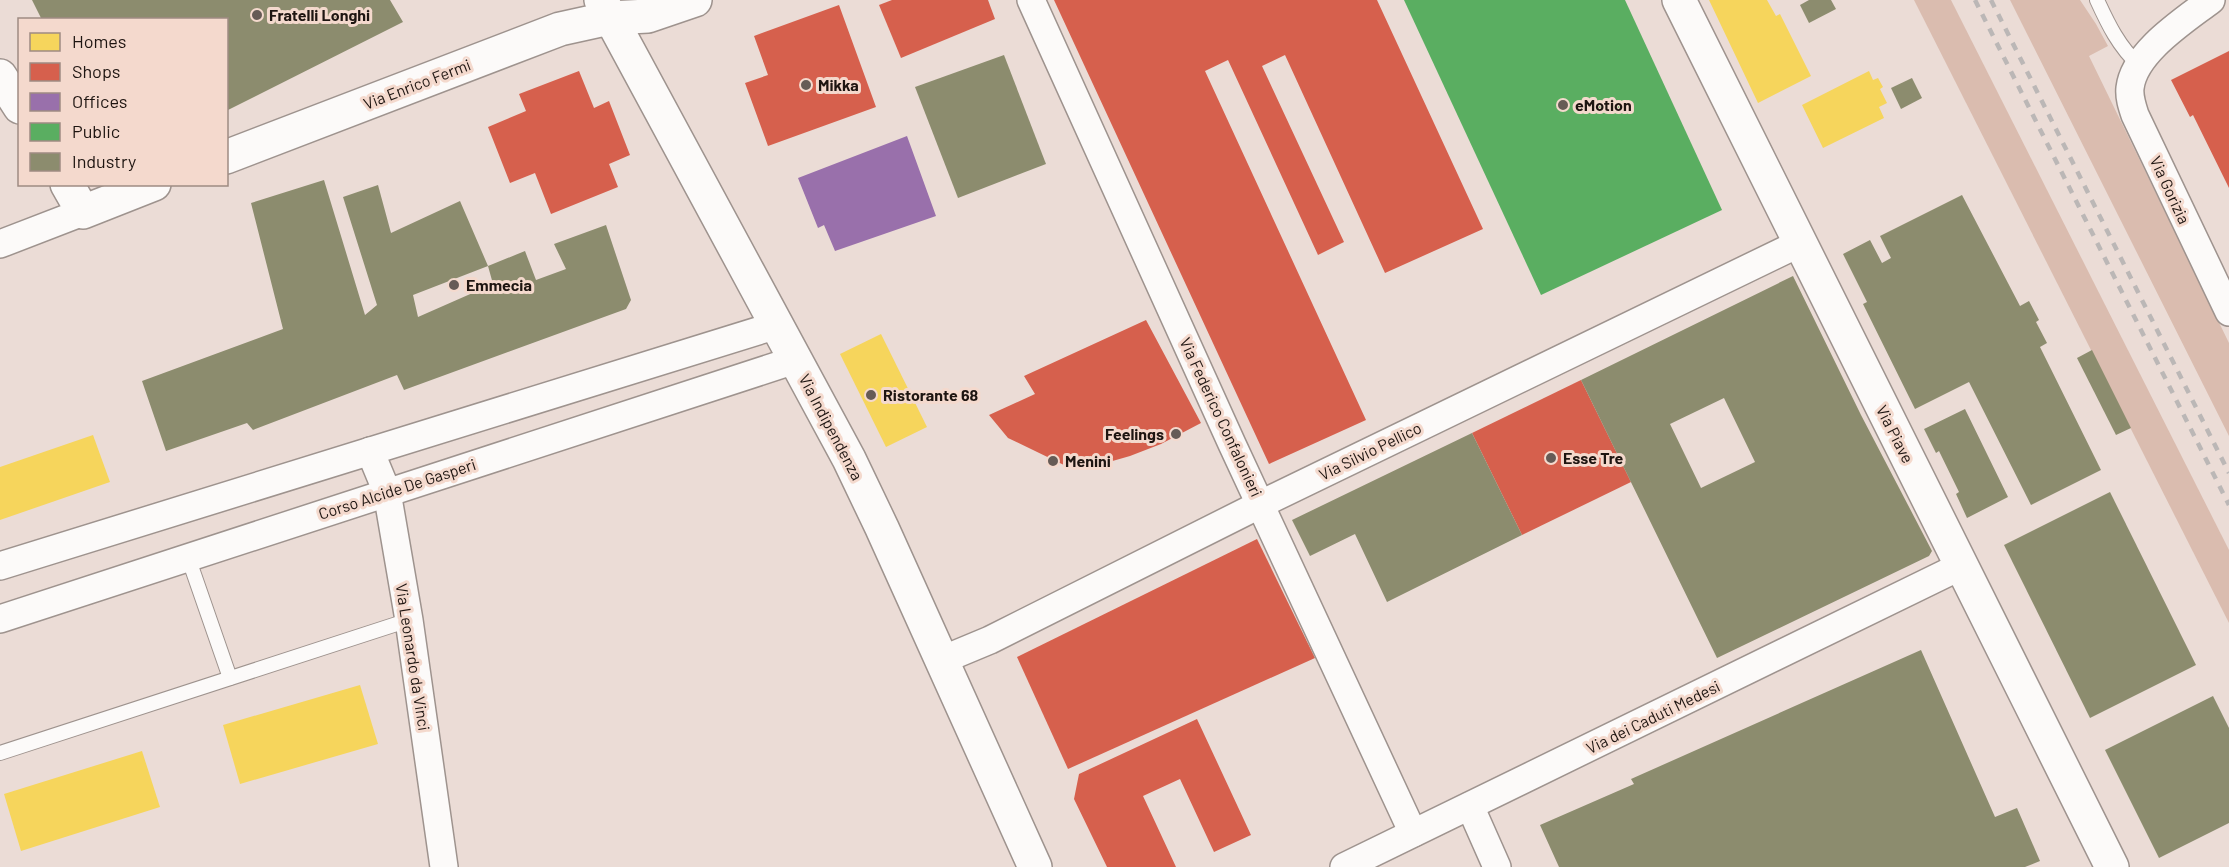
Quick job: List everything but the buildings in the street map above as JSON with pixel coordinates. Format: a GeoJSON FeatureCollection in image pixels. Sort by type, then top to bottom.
{"type":"FeatureCollection","features":[{"type":"Feature","properties":{"kind":"street","name":"Via Enrico Fermi"},"geometry":{"type":"LineString","coordinates":[[228,156],[560,29],[605,9],[648,16],[695,0]]}},
{"type":"Feature","properties":{"kind":"street","name":"Via Federico Confalonieri"},"geometry":{"type":"LineString","coordinates":[[1031,0],[1413,833]]}},
{"type":"Feature","properties":{"kind":"street","name":"Via Piave"},"geometry":{"type":"LineString","coordinates":[[1678,0],[2112,867]]}},
{"type":"Feature","properties":{"kind":"street"},"geometry":{"type":"LineString","coordinates":[[2139,65],[2170,31],[2211,0]]}},
{"type":"Feature","properties":{"kind":"street","name":"Via Indipendenza"},"geometry":{"type":"LineString","coordinates":[[605,9],[862,486],[1035,867]]}},
{"type":"Feature","properties":{"kind":"street","name":"Via Gorizia"},"geometry":{"type":"LineString","coordinates":[[2139,65],[2130,88],[2135,115],[2229,312]]}},
{"type":"Feature","properties":{"kind":"street"},"geometry":{"type":"LineString","coordinates":[[0,76],[18,104]]}},
{"type":"Feature","properties":{"kind":"street"},"geometry":{"type":"LineString","coordinates":[[0,244],[75,198],[143,186]]}},
{"type":"Feature","properties":{"kind":"street","name":"Via Silvio Pellico"},"geometry":{"type":"LineString","coordinates":[[942,660],[990,640],[1261,504],[1800,243]]}},
{"type":"Feature","properties":{"kind":"street"},"geometry":{"type":"LineString","coordinates":[[0,566],[777,325]]}},
{"type":"Feature","properties":{"kind":"street","name":"Corso Alcide De Gasperi"},"geometry":{"type":"LineString","coordinates":[[0,619],[795,360]]}},
{"type":"Feature","properties":{"kind":"street","name":"Via Leonardo da Vinci"},"geometry":{"type":"LineString","coordinates":[[370,451],[387,492],[409,620],[444,867]]}},
{"type":"Feature","properties":{"kind":"street","name":"Via dei Caduti Medesi"},"geometry":{"type":"LineString","coordinates":[[1344,867],[1961,566]]}},
{"type":"Feature","properties":{"kind":"street"},"geometry":{"type":"LineString","coordinates":[[1470,806],[1497,867]]}},
{"type":"Feature","properties":{"kind":"lane"},"geometry":{"type":"LineString","coordinates":[[2097,0],[2108,25],[2120,44],[2139,65]]}},
{"type":"Feature","properties":{"kind":"lane"},"geometry":{"type":"LineString","coordinates":[[188,557],[230,678]]}},
{"type":"Feature","properties":{"kind":"lane"},"geometry":{"type":"LineString","coordinates":[[0,753],[409,620]]}},
{"type":"Feature","properties":{"kind":"shaded area"},"geometry":{"type":"Polygon","coordinates":[[[1914,0],[1951,0],[2229,550],[2229,623],[1914,0]]]}},
{"type":"Feature","properties":{"kind":"shaded area"},"geometry":{"type":"Polygon","coordinates":[[[2010,0],[2080,0],[2108,46],[2089,56],[2229,343],[2229,436],[2010,0]]]}},
{"type":"Feature","properties":{"kind":"railway"},"geometry":{"type":"LineString","coordinates":[[1975,0],[2229,505]]}},
{"type":"Feature","properties":{"kind":"railway"},"geometry":{"type":"LineString","coordinates":[[1991,0],[2229,473]]}},
{"type":"Feature","properties":{"kind":"place","name":"Fratelli Longhi"},"geometry":{"type":"Point","coordinates":[257,15]}},
{"type":"Feature","properties":{"kind":"place","name":"Mikka"},"geometry":{"type":"Point","coordinates":[806,85]}},
{"type":"Feature","properties":{"kind":"place","name":"eMotion"},"geometry":{"type":"Point","coordinates":[1563,105]}},
{"type":"Feature","properties":{"kind":"place","name":"Emmecia"},"geometry":{"type":"Point","coordinates":[454,285]}},
{"type":"Feature","properties":{"kind":"place","name":"Ristorante 68"},"geometry":{"type":"Point","coordinates":[871,395]}},
{"type":"Feature","properties":{"kind":"place","name":"Feelings"},"geometry":{"type":"Point","coordinates":[1176,434]}},
{"type":"Feature","properties":{"kind":"place","name":"Esse Tre"},"geometry":{"type":"Point","coordinates":[1551,458]}},
{"type":"Feature","properties":{"kind":"place","name":"Menini"},"geometry":{"type":"Point","coordinates":[1053,461]}}]}
